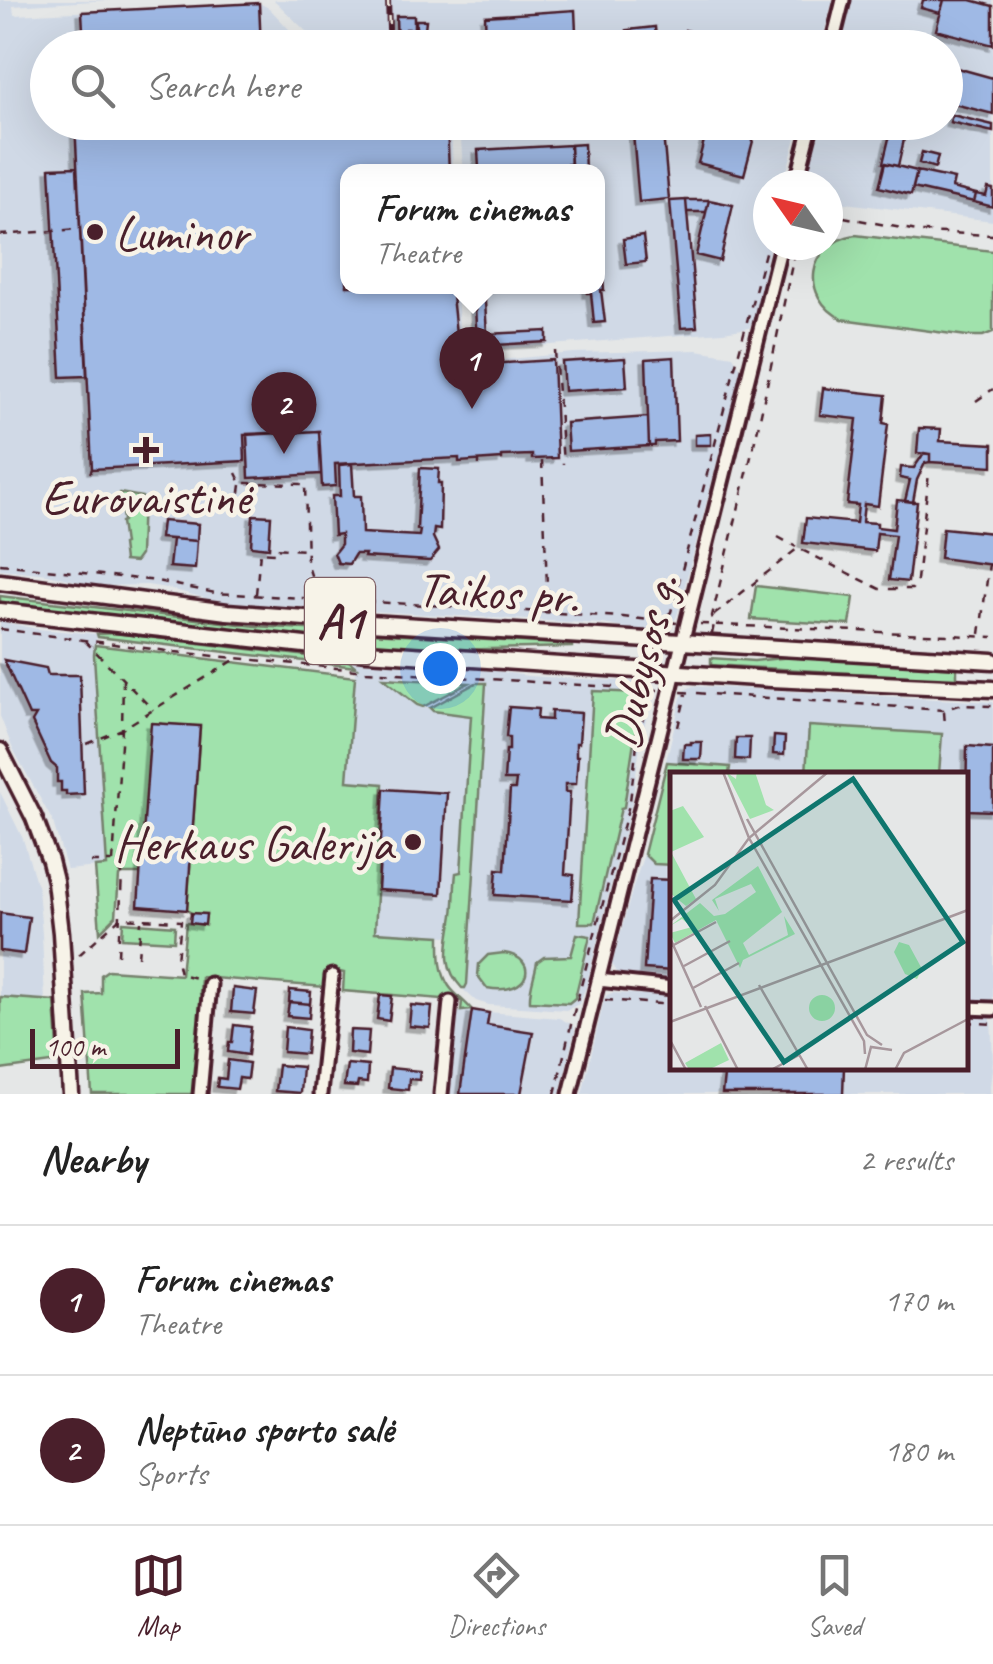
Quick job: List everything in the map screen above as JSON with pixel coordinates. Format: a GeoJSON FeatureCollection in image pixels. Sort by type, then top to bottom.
{"type":"FeatureCollection","features":[{"type":"Feature","properties":{"kind":"main road","name":"Taikos pr."},"geometry":{"type":"LineString","coordinates":[[0,582],[227,612],[993,661]]}},
{"type":"Feature","properties":{"kind":"main road","name":"Taikos pr."},"geometry":{"type":"LineString","coordinates":[[0,611],[367,652],[993,690]]}},
{"type":"Feature","properties":{"kind":"main road"},"geometry":{"type":"LineString","coordinates":[[0,751],[38,828],[55,881],[71,1094]]}},
{"type":"Feature","properties":{"kind":"street"},"geometry":{"type":"LineString","coordinates":[[836,30],[843,0]]}},
{"type":"Feature","properties":{"kind":"street"},"geometry":{"type":"LineString","coordinates":[[800,170],[807,140]]}},
{"type":"Feature","properties":{"kind":"street","name":"Dubysos g."},"geometry":{"type":"LineString","coordinates":[[570,1094],[777,260]]}},
{"type":"Feature","properties":{"kind":"street"},"geometry":{"type":"LineString","coordinates":[[320,1094],[332,976]]}},
{"type":"Feature","properties":{"kind":"street"},"geometry":{"type":"LineString","coordinates":[[598,980],[670,988]]}},
{"type":"Feature","properties":{"kind":"street"},"geometry":{"type":"LineString","coordinates":[[200,1094],[210,984]]}},
{"type":"Feature","properties":{"kind":"street"},"geometry":{"type":"LineString","coordinates":[[441,1094],[450,1002]]}},
{"type":"Feature","properties":{"kind":"street"},"geometry":{"type":"LineString","coordinates":[[968,1008],[993,1010]]}},
{"type":"Feature","properties":{"kind":"path"},"geometry":{"type":"LineString","coordinates":[[843,217],[922,232],[993,235]]}},
{"type":"Feature","properties":{"kind":"path"},"geometry":{"type":"LineString","coordinates":[[0,235],[80,230]]}},
{"type":"Feature","properties":{"kind":"path"},"geometry":{"type":"LineString","coordinates":[[658,636],[661,622],[671,612],[763,260]]}},
{"type":"Feature","properties":{"kind":"path"},"geometry":{"type":"LineString","coordinates":[[709,644],[712,616],[758,428],[793,260]]}},
{"type":"Feature","properties":{"kind":"path"},"geometry":{"type":"LineString","coordinates":[[555,351],[562,464]]}},
{"type":"Feature","properties":{"kind":"path"},"geometry":{"type":"LineString","coordinates":[[976,401],[993,389]]}},
{"type":"Feature","properties":{"kind":"path"},"geometry":{"type":"LineString","coordinates":[[542,462],[548,612]]}},
{"type":"Feature","properties":{"kind":"path"},"geometry":{"type":"LineString","coordinates":[[209,511],[222,502],[238,502],[242,483],[236,473]]}},
{"type":"Feature","properties":{"kind":"path"},"geometry":{"type":"LineString","coordinates":[[778,538],[880,589],[912,589],[917,580],[929,473]]}},
{"type":"Feature","properties":{"kind":"path"},"geometry":{"type":"LineString","coordinates":[[242,483],[305,484],[307,564],[320,600]]}},
{"type":"Feature","properties":{"kind":"path"},"geometry":{"type":"LineString","coordinates":[[240,499],[246,503]]}},
{"type":"Feature","properties":{"kind":"path"},"geometry":{"type":"LineString","coordinates":[[256,596],[260,552],[274,553],[275,548],[307,550]]}},
{"type":"Feature","properties":{"kind":"path"},"geometry":{"type":"LineString","coordinates":[[712,616],[798,548]]}},
{"type":"Feature","properties":{"kind":"path"},"geometry":{"type":"LineString","coordinates":[[0,564],[256,596],[548,612],[686,624],[993,636]]}},
{"type":"Feature","properties":{"kind":"path"},"geometry":{"type":"LineString","coordinates":[[979,636],[988,564]]}},
{"type":"Feature","properties":{"kind":"path"},"geometry":{"type":"LineString","coordinates":[[0,629],[366,671],[944,710],[958,705],[993,706]]}},
{"type":"Feature","properties":{"kind":"path"},"geometry":{"type":"LineString","coordinates":[[84,640],[153,710]]}},
{"type":"Feature","properties":{"kind":"path"},"geometry":{"type":"LineString","coordinates":[[86,744],[122,729],[237,658]]}},
{"type":"Feature","properties":{"kind":"path"},"geometry":{"type":"LineString","coordinates":[[695,693],[700,674]]}},
{"type":"Feature","properties":{"kind":"path"},"geometry":{"type":"LineString","coordinates":[[118,955],[122,874],[113,862],[123,678]]}},
{"type":"Feature","properties":{"kind":"path"},"geometry":{"type":"LineString","coordinates":[[555,1094],[630,801],[648,698],[644,690]]}},
{"type":"Feature","properties":{"kind":"path"},"geometry":{"type":"LineString","coordinates":[[678,727],[686,692]]}},
{"type":"Feature","properties":{"kind":"path"},"geometry":{"type":"LineString","coordinates":[[944,710],[945,725]]}},
{"type":"Feature","properties":{"kind":"path"},"geometry":{"type":"LineString","coordinates":[[92,862],[113,862]]}},
{"type":"Feature","properties":{"kind":"path"},"geometry":{"type":"LineString","coordinates":[[79,955],[120,918],[181,921],[177,960],[180,974],[210,984]]}},
{"type":"Feature","properties":{"kind":"path"},"geometry":{"type":"LineString","coordinates":[[138,957],[141,919]]}},
{"type":"Feature","properties":{"kind":"path"},"geometry":{"type":"LineString","coordinates":[[604,1000],[670,1005]]}},
{"type":"Feature","properties":{"kind":"path"},"geometry":{"type":"LineString","coordinates":[[968,1022],[993,1024]]}},
{"type":"Feature","properties":{"kind":"shaded area"},"geometry":{"type":"Polygon","coordinates":[[[0,0],[110,0],[13,6],[14,15],[259,3],[290,30],[30,30],[30,140],[452,140],[453,164],[340,164],[340,294],[457,294],[460,349],[464,357],[479,362],[574,353],[697,350],[733,356],[741,369],[677,616],[669,629],[656,634],[603,624],[242,604],[147,585],[96,586],[48,574],[0,569],[0,0]]]}},
{"type":"Feature","properties":{"kind":"shaded area"},"geometry":{"type":"Polygon","coordinates":[[[274,0],[833,0],[825,30],[305,30],[274,0]]]}},
{"type":"Feature","properties":{"kind":"shaded area"},"geometry":{"type":"Polygon","coordinates":[[[850,0],[993,0],[993,221],[843,203],[843,170],[806,170],[814,140],[963,140],[963,30],[842,30],[850,0]]]}},
{"type":"Feature","properties":{"kind":"shaded area"},"geometry":{"type":"Polygon","coordinates":[[[461,140],[795,140],[787,170],[753,170],[753,260],[767,260],[749,328],[484,350],[472,344],[469,294],[605,294],[605,164],[463,164],[461,140]]]}},
{"type":"Feature","properties":{"kind":"shaded area"},"geometry":{"type":"Polygon","coordinates":[[[0,621],[37,629],[97,634],[94,655],[107,866],[67,870],[53,822],[12,747],[0,716],[0,621]]]}},
{"type":"Feature","properties":{"kind":"shaded area"},"geometry":{"type":"Polygon","coordinates":[[[349,661],[648,685],[651,698],[632,801],[579,1004],[566,1010],[476,1001],[451,974],[448,936],[375,932],[383,785],[347,781],[356,667],[349,661]]]}},
{"type":"Feature","properties":{"kind":"shaded area"},"geometry":{"type":"Polygon","coordinates":[[[693,686],[993,702],[993,1004],[968,1003],[968,772],[670,772],[670,981],[618,975],[612,964],[685,690],[693,686]]]}},
{"type":"Feature","properties":{"kind":"shaded area"},"geometry":{"type":"Polygon","coordinates":[[[0,792],[23,839],[38,889],[45,1002],[0,997],[0,792]]]}},
{"type":"Feature","properties":{"kind":"shaded area"},"geometry":{"type":"Polygon","coordinates":[[[607,995],[670,996],[670,1069],[968,1069],[968,1016],[991,1018],[993,1061],[989,1094],[582,1094],[607,995]]]}},
{"type":"Feature","properties":{"kind":"shaded area"},"geometry":{"type":"Polygon","coordinates":[[[463,1010],[559,1018],[571,1024],[575,1030],[560,1094],[448,1094],[457,1013],[463,1010]]]}},
{"type":"Feature","properties":{"kind":"green space"},"geometry":{"type":"Polygon","coordinates":[[[855,235],[993,251],[993,332],[967,336],[842,319],[819,298],[814,272],[818,260],[843,260],[843,239],[855,235]]]}},
{"type":"Feature","properties":{"kind":"green space"},"geometry":{"type":"Polygon","coordinates":[[[120,493],[142,497],[140,555],[135,562],[124,561],[120,493]]]}},
{"type":"Feature","properties":{"kind":"green space"},"geometry":{"type":"Polygon","coordinates":[[[756,586],[854,597],[850,625],[751,619],[756,586]]]}},
{"type":"Feature","properties":{"kind":"green space"},"geometry":{"type":"Polygon","coordinates":[[[0,596],[256,626],[572,647],[447,650],[368,644],[0,602],[0,596]]]}},
{"type":"Feature","properties":{"kind":"green space"},"geometry":{"type":"Polygon","coordinates":[[[97,634],[349,661],[356,667],[97,634]]]}},
{"type":"Feature","properties":{"kind":"green space"},"geometry":{"type":"Polygon","coordinates":[[[95,645],[355,677],[347,781],[383,784],[375,932],[440,936],[446,980],[472,1010],[461,1011],[462,1001],[443,997],[343,991],[344,973],[327,969],[325,987],[201,977],[200,993],[204,996],[192,1094],[92,1094],[85,994],[101,993],[101,975],[108,970],[181,975],[186,923],[204,924],[206,915],[187,910],[200,727],[152,723],[141,874],[119,876],[116,916],[100,932],[95,867],[107,866],[95,645]]]}},
{"type":"Feature","properties":{"kind":"green space"},"geometry":{"type":"Polygon","coordinates":[[[790,657],[957,666],[957,679],[711,665],[711,658],[754,661],[790,657]]]}},
{"type":"Feature","properties":{"kind":"green space"},"geometry":{"type":"Polygon","coordinates":[[[383,678],[469,683],[423,707],[383,678]]]}},
{"type":"Feature","properties":{"kind":"green space"},"geometry":{"type":"Polygon","coordinates":[[[476,683],[486,683],[467,984],[462,988],[451,972],[448,948],[456,873],[461,872],[471,716],[430,708],[476,683]]]}},
{"type":"Feature","properties":{"kind":"green space"},"geometry":{"type":"Polygon","coordinates":[[[593,691],[642,693],[645,698],[624,807],[594,923],[579,923],[593,691]]]}},
{"type":"Feature","properties":{"kind":"green space"},"geometry":{"type":"Polygon","coordinates":[[[809,726],[942,734],[939,772],[806,772],[809,726]]]}},
{"type":"Feature","properties":{"kind":"green space"},"geometry":{"type":"Polygon","coordinates":[[[667,762],[730,767],[729,772],[670,772],[670,865],[654,864],[644,854],[667,762]]]}},
{"type":"Feature","properties":{"kind":"green space"},"geometry":{"type":"Polygon","coordinates":[[[123,922],[175,926],[174,941],[122,938],[123,922]]]}},
{"type":"Feature","properties":{"kind":"green space"},"geometry":{"type":"Polygon","coordinates":[[[577,934],[590,936],[575,998],[569,1003],[530,1001],[537,962],[544,957],[571,956],[577,934]]]}},
{"type":"Feature","properties":{"kind":"green space"},"geometry":{"type":"Polygon","coordinates":[[[504,953],[523,962],[526,976],[513,987],[487,988],[478,976],[479,964],[488,955],[504,953]]]}},
{"type":"Feature","properties":{"kind":"green space"},"geometry":{"type":"Polygon","coordinates":[[[0,997],[55,1001],[59,1062],[0,1070],[0,997]]]}},
{"type":"Feature","properties":{"kind":"building"},"geometry":{"type":"Polygon","coordinates":[[[923,0],[944,0],[940,13],[921,8],[923,0]]]}},
{"type":"Feature","properties":{"kind":"building"},"geometry":{"type":"Polygon","coordinates":[[[944,0],[971,0],[993,6],[993,45],[963,37],[963,30],[936,30],[944,0]]]}},
{"type":"Feature","properties":{"kind":"building"},"geometry":{"type":"Polygon","coordinates":[[[259,3],[260,30],[83,30],[82,12],[259,3]]]}},
{"type":"Feature","properties":{"kind":"building"},"geometry":{"type":"Polygon","coordinates":[[[575,10],[576,30],[486,30],[485,16],[575,10]]]}},
{"type":"Feature","properties":{"kind":"building"},"geometry":{"type":"Polygon","coordinates":[[[396,16],[414,16],[414,29],[396,30],[396,16]]]}},
{"type":"Feature","properties":{"kind":"building"},"geometry":{"type":"Polygon","coordinates":[[[416,20],[426,20],[425,30],[416,30],[416,20]]]}},
{"type":"Feature","properties":{"kind":"building"},"geometry":{"type":"Polygon","coordinates":[[[963,70],[993,78],[993,114],[963,106],[963,70]]]}},
{"type":"Feature","properties":{"kind":"building"},"geometry":{"type":"Polygon","coordinates":[[[963,118],[993,125],[993,132],[963,125],[963,118]]]}},
{"type":"Feature","properties":{"kind":"building"},"geometry":{"type":"Polygon","coordinates":[[[76,140],[448,140],[449,164],[340,164],[340,294],[452,294],[459,362],[470,361],[471,365],[553,360],[557,458],[532,459],[532,455],[459,462],[459,458],[335,464],[336,486],[322,487],[319,431],[244,435],[245,461],[92,469],[76,140]]]}},
{"type":"Feature","properties":{"kind":"building"},"geometry":{"type":"Polygon","coordinates":[[[634,140],[664,140],[669,199],[639,202],[634,140]]]}},
{"type":"Feature","properties":{"kind":"building"},"geometry":{"type":"Polygon","coordinates":[[[704,140],[753,140],[744,175],[698,163],[704,140]]]}},
{"type":"Feature","properties":{"kind":"building"},"geometry":{"type":"Polygon","coordinates":[[[889,140],[904,140],[898,166],[883,163],[889,140]]]}},
{"type":"Feature","properties":{"kind":"building"},"geometry":{"type":"Polygon","coordinates":[[[584,144],[585,164],[571,164],[570,145],[584,144]]]}},
{"type":"Feature","properties":{"kind":"building"},"geometry":{"type":"Polygon","coordinates":[[[570,145],[571,164],[479,164],[478,150],[570,145]]]}},
{"type":"Feature","properties":{"kind":"building"},"geometry":{"type":"Polygon","coordinates":[[[922,152],[938,156],[935,168],[919,163],[922,152]]]}},
{"type":"Feature","properties":{"kind":"building"},"geometry":{"type":"Polygon","coordinates":[[[885,163],[917,171],[911,195],[879,187],[885,163]]]}},
{"type":"Feature","properties":{"kind":"building"},"geometry":{"type":"Polygon","coordinates":[[[77,167],[87,376],[61,377],[50,168],[77,167]]]}},
{"type":"Feature","properties":{"kind":"building"},"geometry":{"type":"Polygon","coordinates":[[[917,171],[954,179],[952,188],[976,194],[974,202],[913,188],[917,171]]]}},
{"type":"Feature","properties":{"kind":"building"},"geometry":{"type":"Polygon","coordinates":[[[988,188],[993,189],[993,207],[974,202],[976,194],[986,196],[988,188]]]}},
{"type":"Feature","properties":{"kind":"building"},"geometry":{"type":"Polygon","coordinates":[[[686,200],[697,327],[681,328],[670,201],[686,200]]]}},
{"type":"Feature","properties":{"kind":"building"},"geometry":{"type":"Polygon","coordinates":[[[686,200],[709,200],[706,212],[687,212],[686,200]]]}},
{"type":"Feature","properties":{"kind":"building"},"geometry":{"type":"Polygon","coordinates":[[[709,200],[733,205],[720,261],[696,255],[709,200]]]}},
{"type":"Feature","properties":{"kind":"building"},"geometry":{"type":"Polygon","coordinates":[[[643,236],[646,262],[626,264],[623,239],[643,236]]]}},
{"type":"Feature","properties":{"kind":"building"},"geometry":{"type":"Polygon","coordinates":[[[474,294],[484,294],[487,334],[547,331],[547,342],[477,346],[474,294]]]}},
{"type":"Feature","properties":{"kind":"building"},"geometry":{"type":"Polygon","coordinates":[[[591,294],[602,294],[605,322],[594,323],[591,294]]]}},
{"type":"Feature","properties":{"kind":"building"},"geometry":{"type":"Polygon","coordinates":[[[674,357],[677,441],[649,446],[646,359],[674,357]]]}},
{"type":"Feature","properties":{"kind":"building"},"geometry":{"type":"Polygon","coordinates":[[[625,358],[627,387],[564,391],[562,362],[625,358]]]}},
{"type":"Feature","properties":{"kind":"building"},"geometry":{"type":"Polygon","coordinates":[[[823,388],[886,395],[883,423],[888,424],[878,506],[864,504],[862,522],[894,529],[897,500],[917,502],[908,582],[889,580],[895,535],[877,533],[875,551],[803,543],[806,518],[856,523],[858,505],[847,504],[857,419],[820,415],[823,388]]]}},
{"type":"Feature","properties":{"kind":"building"},"geometry":{"type":"Polygon","coordinates":[[[648,417],[649,446],[568,451],[566,423],[648,417]]]}},
{"type":"Feature","properties":{"kind":"building"},"geometry":{"type":"Polygon","coordinates":[[[919,428],[941,429],[940,441],[993,444],[993,466],[930,462],[930,454],[917,453],[919,428]]]}},
{"type":"Feature","properties":{"kind":"building"},"geometry":{"type":"Polygon","coordinates":[[[319,431],[321,474],[249,478],[247,434],[319,431]]]}},
{"type":"Feature","properties":{"kind":"building"},"geometry":{"type":"Polygon","coordinates":[[[711,434],[711,445],[695,445],[695,435],[711,434]]]}},
{"type":"Feature","properties":{"kind":"building"},"geometry":{"type":"Polygon","coordinates":[[[924,453],[930,454],[930,462],[925,463],[917,480],[913,502],[905,501],[910,480],[900,478],[901,467],[914,468],[924,453]]]}},
{"type":"Feature","properties":{"kind":"building"},"geometry":{"type":"Polygon","coordinates":[[[352,464],[354,496],[361,496],[362,533],[419,536],[420,468],[439,469],[440,530],[434,529],[433,537],[439,550],[430,561],[355,554],[349,564],[338,563],[334,553],[341,544],[341,534],[334,535],[332,496],[340,496],[339,465],[352,464]]]}},
{"type":"Feature","properties":{"kind":"building"},"geometry":{"type":"Polygon","coordinates":[[[253,515],[271,516],[269,548],[251,546],[253,515]]]}},
{"type":"Feature","properties":{"kind":"building"},"geometry":{"type":"Polygon","coordinates":[[[162,521],[198,524],[197,541],[160,538],[162,521]]]}},
{"type":"Feature","properties":{"kind":"building"},"geometry":{"type":"Polygon","coordinates":[[[943,528],[993,533],[993,565],[940,558],[943,528]]]}},
{"type":"Feature","properties":{"kind":"building"},"geometry":{"type":"Polygon","coordinates":[[[172,539],[197,541],[195,569],[169,567],[172,539]]]}},
{"type":"Feature","properties":{"kind":"building"},"geometry":{"type":"Polygon","coordinates":[[[4,660],[46,668],[48,675],[80,675],[84,794],[66,795],[66,791],[61,791],[57,768],[32,722],[36,715],[29,715],[4,660]]]}},
{"type":"Feature","properties":{"kind":"building"},"geometry":{"type":"Polygon","coordinates":[[[509,707],[538,709],[537,719],[551,720],[551,711],[581,713],[576,784],[565,784],[565,792],[570,792],[565,874],[574,875],[572,900],[495,895],[497,869],[505,870],[510,789],[515,789],[516,780],[504,780],[509,707]]]}},
{"type":"Feature","properties":{"kind":"building"},"geometry":{"type":"Polygon","coordinates":[[[151,723],[200,726],[187,910],[138,906],[151,723]]]}},
{"type":"Feature","properties":{"kind":"building"},"geometry":{"type":"Polygon","coordinates":[[[774,736],[785,737],[784,755],[773,754],[774,736]]]}},
{"type":"Feature","properties":{"kind":"building"},"geometry":{"type":"Polygon","coordinates":[[[736,738],[750,738],[749,760],[735,759],[736,738]]]}},
{"type":"Feature","properties":{"kind":"building"},"geometry":{"type":"Polygon","coordinates":[[[702,742],[701,759],[683,759],[684,744],[702,742]]]}},
{"type":"Feature","properties":{"kind":"building"},"geometry":{"type":"Polygon","coordinates":[[[967,746],[993,748],[993,811],[968,810],[967,746]]]}},
{"type":"Feature","properties":{"kind":"building","name":"Herkaus Galerija"},"geometry":{"type":"Polygon","coordinates":[[[384,789],[447,793],[441,894],[378,890],[384,789]]]}},
{"type":"Feature","properties":{"kind":"building"},"geometry":{"type":"Polygon","coordinates":[[[650,879],[670,880],[670,971],[644,969],[650,879]]]}},
{"type":"Feature","properties":{"kind":"building"},"geometry":{"type":"Polygon","coordinates":[[[0,913],[29,917],[24,954],[0,951],[0,913]]]}},
{"type":"Feature","properties":{"kind":"building"},"geometry":{"type":"Polygon","coordinates":[[[191,913],[206,914],[205,925],[190,923],[191,913]]]}},
{"type":"Feature","properties":{"kind":"building"},"geometry":{"type":"Polygon","coordinates":[[[233,988],[257,991],[254,1014],[231,1012],[233,988]]]}},
{"type":"Feature","properties":{"kind":"building"},"geometry":{"type":"Polygon","coordinates":[[[290,990],[311,992],[310,1004],[289,1002],[290,990]]]}},
{"type":"Feature","properties":{"kind":"building"},"geometry":{"type":"Polygon","coordinates":[[[380,995],[392,996],[389,1021],[377,1019],[380,995]]]}},
{"type":"Feature","properties":{"kind":"building"},"geometry":{"type":"Polygon","coordinates":[[[289,1002],[310,1004],[309,1018],[287,1016],[289,1002]]]}},
{"type":"Feature","properties":{"kind":"building"},"geometry":{"type":"Polygon","coordinates":[[[411,1005],[432,1007],[430,1028],[409,1026],[411,1005]]]}},
{"type":"Feature","properties":{"kind":"building"},"geometry":{"type":"Polygon","coordinates":[[[472,1010],[489,1013],[487,1025],[533,1032],[521,1094],[460,1094],[472,1010]]]}},
{"type":"Feature","properties":{"kind":"building"},"geometry":{"type":"Polygon","coordinates":[[[234,1025],[251,1027],[248,1055],[228,1052],[234,1025]]]}},
{"type":"Feature","properties":{"kind":"building"},"geometry":{"type":"Polygon","coordinates":[[[285,1027],[308,1030],[306,1054],[283,1052],[285,1027]]]}},
{"type":"Feature","properties":{"kind":"building"},"geometry":{"type":"Polygon","coordinates":[[[350,1030],[369,1031],[367,1055],[349,1053],[350,1030]]]}},
{"type":"Feature","properties":{"kind":"building"},"geometry":{"type":"Polygon","coordinates":[[[228,1060],[249,1063],[247,1079],[239,1078],[237,1089],[217,1087],[218,1078],[226,1079],[228,1060]]]}},
{"type":"Feature","properties":{"kind":"building"},"geometry":{"type":"Polygon","coordinates":[[[347,1064],[368,1066],[367,1083],[344,1086],[347,1064]]]}},
{"type":"Feature","properties":{"kind":"building"},"geometry":{"type":"Polygon","coordinates":[[[278,1065],[302,1067],[300,1093],[275,1091],[278,1065]]]}},
{"type":"Feature","properties":{"kind":"building"},"geometry":{"type":"Polygon","coordinates":[[[390,1068],[420,1071],[419,1080],[409,1079],[408,1090],[388,1088],[390,1068]]]}},
{"type":"Feature","properties":{"kind":"building"},"geometry":{"type":"Polygon","coordinates":[[[725,1069],[844,1069],[843,1094],[722,1094],[725,1069]]]}},
{"type":"Feature","properties":{"kind":"railway"},"geometry":{"type":"LineString","coordinates":[[388,0],[389,29]]}},
{"type":"Feature","properties":{"kind":"place","name":"Luminor"},"geometry":{"type":"Point","coordinates":[95,232]}},
{"type":"Feature","properties":{"kind":"place","name":"Forum cinemas"},"geometry":{"type":"Point","coordinates":[472,409]}},
{"type":"Feature","properties":{"kind":"place","name":"Eurovaistinė"},"geometry":{"type":"Point","coordinates":[146,450]}},
{"type":"Feature","properties":{"kind":"place","name":"Neptūno sporto salė"},"geometry":{"type":"Point","coordinates":[284,454]}},
{"type":"Feature","properties":{"kind":"place","name":"Herkaus Galerija"},"geometry":{"type":"Point","coordinates":[413,842]}}]}
